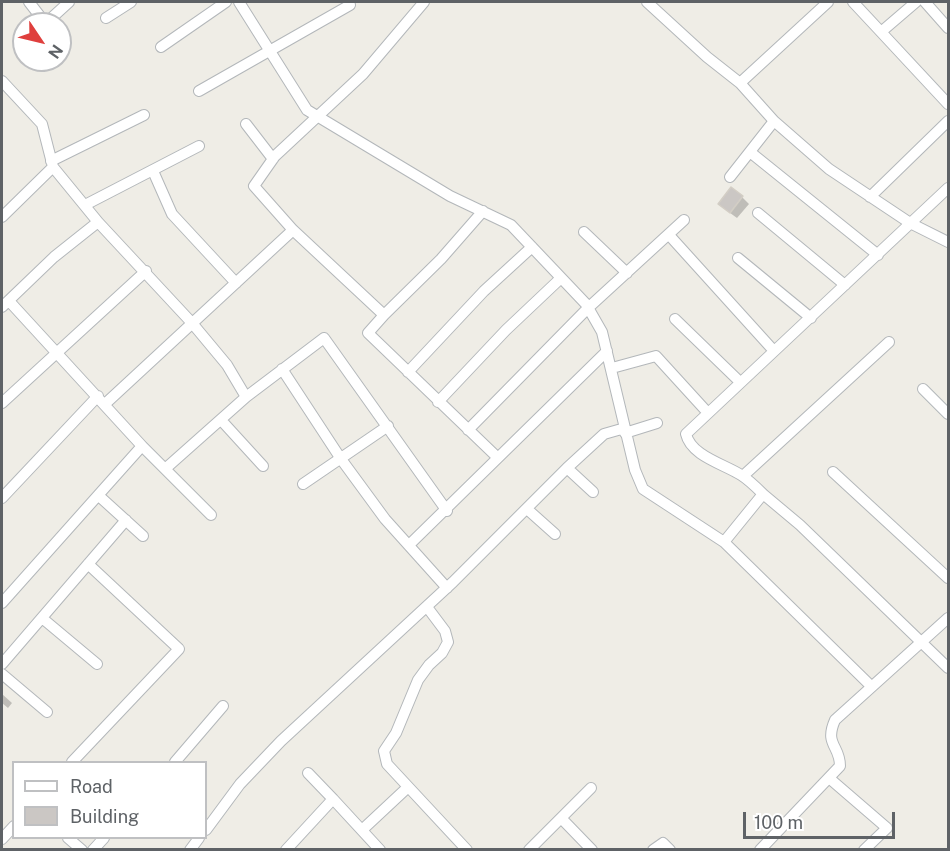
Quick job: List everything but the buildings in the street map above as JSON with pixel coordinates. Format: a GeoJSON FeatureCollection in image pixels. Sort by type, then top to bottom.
{"type":"FeatureCollection","features":[{"type":"Feature","properties":{"kind":"street"},"geometry":{"type":"LineString","coordinates":[[106,18],[131,2]]}},
{"type":"Feature","properties":{"kind":"street"},"geometry":{"type":"LineString","coordinates":[[161,46],[225,2]]}},
{"type":"Feature","properties":{"kind":"street"},"geometry":{"type":"LineString","coordinates":[[239,2],[307,110],[315,117],[450,196],[511,225],[561,278],[588,308],[602,332],[625,431],[643,489],[724,542],[871,686]]}},
{"type":"Feature","properties":{"kind":"street"},"geometry":{"type":"LineString","coordinates":[[384,315],[292,230],[254,186],[273,159],[363,74],[424,2]]}},
{"type":"Feature","properties":{"kind":"street"},"geometry":{"type":"LineString","coordinates":[[647,2],[707,57],[740,83],[774,122],[829,169],[910,223],[948,242]]}},
{"type":"Feature","properties":{"kind":"street"},"geometry":{"type":"LineString","coordinates":[[740,83],[828,2]]}},
{"type":"Feature","properties":{"kind":"street"},"geometry":{"type":"LineString","coordinates":[[853,2],[948,104]]}},
{"type":"Feature","properties":{"kind":"street"},"geometry":{"type":"LineString","coordinates":[[881,32],[916,2]]}},
{"type":"Feature","properties":{"kind":"street"},"geometry":{"type":"LineString","coordinates":[[925,2],[948,28]]}},
{"type":"Feature","properties":{"kind":"street"},"geometry":{"type":"LineString","coordinates":[[199,91],[350,4]]}},
{"type":"Feature","properties":{"kind":"street"},"geometry":{"type":"LineString","coordinates":[[2,81],[42,124],[52,164],[98,222],[146,271],[227,365],[246,398]]}},
{"type":"Feature","properties":{"kind":"street"},"geometry":{"type":"LineString","coordinates":[[2,217],[52,164],[144,115]]}},
{"type":"Feature","properties":{"kind":"street"},"geometry":{"type":"LineString","coordinates":[[870,197],[948,121]]}},
{"type":"Feature","properties":{"kind":"street"},"geometry":{"type":"LineString","coordinates":[[730,177],[774,122]]}},
{"type":"Feature","properties":{"kind":"street"},"geometry":{"type":"LineString","coordinates":[[246,124],[273,159]]}},
{"type":"Feature","properties":{"kind":"street"},"geometry":{"type":"LineString","coordinates":[[85,205],[199,146]]}},
{"type":"Feature","properties":{"kind":"street"},"geometry":{"type":"LineString","coordinates":[[750,152],[878,255]]}},
{"type":"Feature","properties":{"kind":"street"},"geometry":{"type":"LineString","coordinates":[[153,171],[172,214],[236,283]]}},
{"type":"Feature","properties":{"kind":"street"},"geometry":{"type":"LineString","coordinates":[[948,188],[686,434],[687,440],[699,452],[743,476],[800,525],[948,668]]}},
{"type":"Feature","properties":{"kind":"street"},"geometry":{"type":"LineString","coordinates":[[483,212],[441,259],[368,333],[497,457]]}},
{"type":"Feature","properties":{"kind":"street"},"geometry":{"type":"LineString","coordinates":[[758,213],[845,285]]}},
{"type":"Feature","properties":{"kind":"street"},"geometry":{"type":"LineString","coordinates":[[468,430],[588,308],[684,220]]}},
{"type":"Feature","properties":{"kind":"street"},"geometry":{"type":"LineString","coordinates":[[98,222],[54,257],[5,304],[56,352],[142,446],[211,515]]}},
{"type":"Feature","properties":{"kind":"street"},"geometry":{"type":"LineString","coordinates":[[2,498],[102,400],[192,323],[292,230]]}},
{"type":"Feature","properties":{"kind":"street"},"geometry":{"type":"LineString","coordinates":[[584,232],[627,273]]}},
{"type":"Feature","properties":{"kind":"street"},"geometry":{"type":"LineString","coordinates":[[669,235],[774,351]]}},
{"type":"Feature","properties":{"kind":"street"},"geometry":{"type":"LineString","coordinates":[[408,372],[484,291],[532,247]]}},
{"type":"Feature","properties":{"kind":"street"},"geometry":{"type":"LineString","coordinates":[[738,258],[811,318]]}},
{"type":"Feature","properties":{"kind":"street"},"geometry":{"type":"LineString","coordinates":[[2,403],[146,271]]}},
{"type":"Feature","properties":{"kind":"street"},"geometry":{"type":"LineString","coordinates":[[438,402],[506,330],[561,278]]}},
{"type":"Feature","properties":{"kind":"street"},"geometry":{"type":"LineString","coordinates":[[675,319],[740,382]]}},
{"type":"Feature","properties":{"kind":"street"},"geometry":{"type":"LineString","coordinates":[[165,469],[246,398],[324,338],[447,511]]}},
{"type":"Feature","properties":{"kind":"street"},"geometry":{"type":"LineString","coordinates":[[743,476],[889,342]]}},
{"type":"Feature","properties":{"kind":"street"},"geometry":{"type":"LineString","coordinates":[[409,545],[447,511],[497,457],[607,351]]}},
{"type":"Feature","properties":{"kind":"street"},"geometry":{"type":"LineString","coordinates":[[612,368],[656,356],[708,413]]}},
{"type":"Feature","properties":{"kind":"street"},"geometry":{"type":"LineString","coordinates":[[282,369],[341,459],[385,519],[447,588]]}},
{"type":"Feature","properties":{"kind":"street"},"geometry":{"type":"LineString","coordinates":[[923,389],[948,414]]}},
{"type":"Feature","properties":{"kind":"street"},"geometry":{"type":"LineString","coordinates":[[221,420],[262,466]]}},
{"type":"Feature","properties":{"kind":"street"},"geometry":{"type":"LineString","coordinates":[[207,829],[240,784],[281,741],[447,588],[604,434],[657,423]]}},
{"type":"Feature","properties":{"kind":"street"},"geometry":{"type":"LineString","coordinates":[[303,484],[388,426]]}},
{"type":"Feature","properties":{"kind":"street"},"geometry":{"type":"LineString","coordinates":[[2,603],[142,446]]}},
{"type":"Feature","properties":{"kind":"street"},"geometry":{"type":"LineString","coordinates":[[567,468],[593,492]]}},
{"type":"Feature","properties":{"kind":"street"},"geometry":{"type":"LineString","coordinates":[[832,472],[948,578]]}},
{"type":"Feature","properties":{"kind":"street"},"geometry":{"type":"LineString","coordinates":[[724,542],[763,494]]}},
{"type":"Feature","properties":{"kind":"street"},"geometry":{"type":"LineString","coordinates":[[99,496],[143,536]]}},
{"type":"Feature","properties":{"kind":"street"},"geometry":{"type":"LineString","coordinates":[[527,509],[555,534]]}},
{"type":"Feature","properties":{"kind":"street"},"geometry":{"type":"LineString","coordinates":[[2,663],[126,520]]}},
{"type":"Feature","properties":{"kind":"street"},"geometry":{"type":"LineString","coordinates":[[73,761],[178,649],[88,564]]}},
{"type":"Feature","properties":{"kind":"street"},"geometry":{"type":"LineString","coordinates":[[427,607],[445,631],[448,642],[442,653],[418,680],[396,733],[384,751],[387,764],[407,788],[467,849]]}},
{"type":"Feature","properties":{"kind":"street"},"geometry":{"type":"LineString","coordinates":[[42,618],[97,664]]}},
{"type":"Feature","properties":{"kind":"street"},"geometry":{"type":"LineString","coordinates":[[760,849],[840,765],[840,758],[831,743],[830,732],[835,720],[948,618]]}},
{"type":"Feature","properties":{"kind":"street"},"geometry":{"type":"LineString","coordinates":[[2,674],[47,712]]}},
{"type":"Feature","properties":{"kind":"street"},"geometry":{"type":"LineString","coordinates":[[176,761],[223,706]]}},
{"type":"Feature","properties":{"kind":"street"},"geometry":{"type":"LineString","coordinates":[[308,773],[380,849]]}},
{"type":"Feature","properties":{"kind":"street"},"geometry":{"type":"LineString","coordinates":[[829,778],[887,828],[864,849]]}},
{"type":"Feature","properties":{"kind":"street"},"geometry":{"type":"LineString","coordinates":[[362,830],[407,788]]}},
{"type":"Feature","properties":{"kind":"street"},"geometry":{"type":"LineString","coordinates":[[530,849],[591,788]]}},
{"type":"Feature","properties":{"kind":"street"},"geometry":{"type":"LineString","coordinates":[[286,849],[333,799]]}},
{"type":"Feature","properties":{"kind":"street"},"geometry":{"type":"LineString","coordinates":[[561,818],[592,849]]}},
{"type":"Feature","properties":{"kind":"street"},"geometry":{"type":"LineString","coordinates":[[70,839],[82,849]]}},
{"type":"Feature","properties":{"kind":"street"},"geometry":{"type":"LineString","coordinates":[[653,849],[663,843],[670,849]]}},
{"type":"Feature","properties":{"kind":"street"},"geometry":{"type":"LineString","coordinates":[[2,846],[5,849]]}}]}
